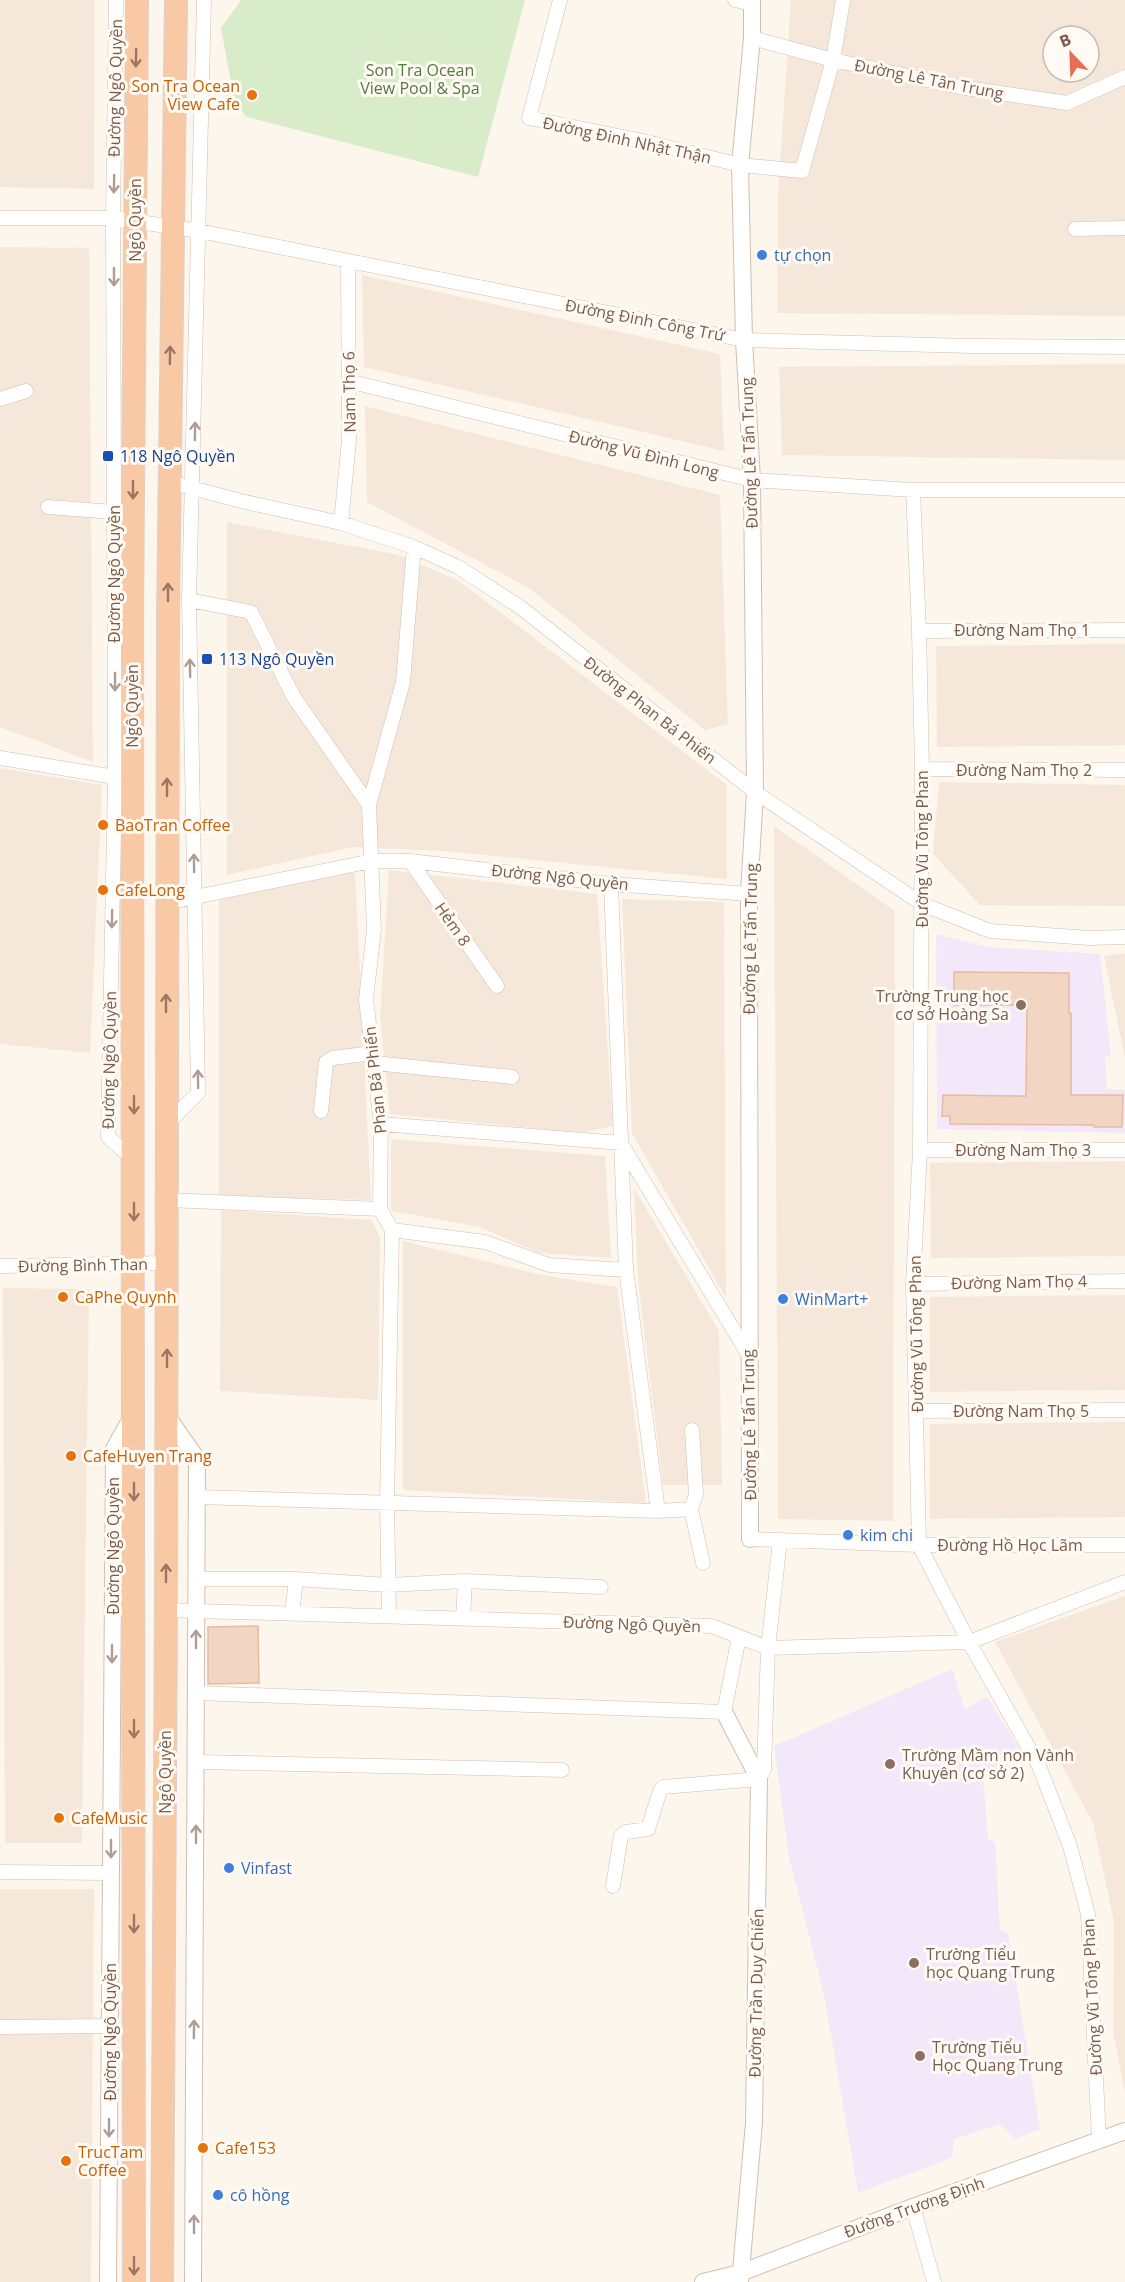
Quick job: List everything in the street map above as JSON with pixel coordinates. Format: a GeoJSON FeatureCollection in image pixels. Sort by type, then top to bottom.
{"type":"FeatureCollection","features":[{"type":"Feature","properties":{"kind":"highway","name":"Ngô Quyền"},"geometry":{"type":"LineString","coordinates":[[134,1160],[132,609],[124,220],[137,0]]}},
{"type":"Feature","properties":{"kind":"highway"},"geometry":{"type":"LineString","coordinates":[[167,1263],[166,903],[169,482],[176,0]]}},
{"type":"Feature","properties":{"kind":"highway","name":"Đường Ngô Quyền"},"geometry":{"type":"LineString","coordinates":[[134,1160],[134,1412]]}},
{"type":"Feature","properties":{"kind":"highway","name":"Ngô Quyền"},"geometry":{"type":"LineString","coordinates":[[162,2282],[167,1263]]}},
{"type":"Feature","properties":{"kind":"highway","name":"Ngô Quyền"},"geometry":{"type":"LineString","coordinates":[[134,1412],[134,2282]]}},
{"type":"Feature","properties":{"kind":"street","name":"Đường Ngô Quyền"},"geometry":{"type":"LineString","coordinates":[[116,0],[124,220],[114,512],[115,777],[108,1137],[134,1160]]}},
{"type":"Feature","properties":{"kind":"street"},"geometry":{"type":"LineString","coordinates":[[167,1124],[198,1093],[189,600],[204,0]]}},
{"type":"Feature","properties":{"kind":"street","name":"Đường Đinh Nhật Thận"},"geometry":{"type":"LineString","coordinates":[[560,0],[529,118],[643,141],[740,165]]}},
{"type":"Feature","properties":{"kind":"street"},"geometry":{"type":"LineString","coordinates":[[752,38],[833,60],[843,0]]}},
{"type":"Feature","properties":{"kind":"street"},"geometry":{"type":"LineString","coordinates":[[744,339],[740,165],[752,38],[746,1]]}},
{"type":"Feature","properties":{"kind":"street","name":"Đường Lê Tân Trung"},"geometry":{"type":"LineString","coordinates":[[740,165],[802,171],[833,60],[960,87],[1067,102],[1125,76]]}},
{"type":"Feature","properties":{"kind":"street","name":"Đường Đinh Công Trứ"},"geometry":{"type":"LineString","coordinates":[[0,218],[124,220],[199,231],[744,339],[972,346],[1125,347]]}},
{"type":"Feature","properties":{"kind":"street"},"geometry":{"type":"LineString","coordinates":[[1076,229],[1125,228]]}},
{"type":"Feature","properties":{"kind":"street","name":"Nam Thọ 6"},"geometry":{"type":"LineString","coordinates":[[341,523],[349,461],[348,261]]}},
{"type":"Feature","properties":{"kind":"street","name":"Đường Lê Tấn Trung"},"geometry":{"type":"LineString","coordinates":[[744,339],[752,480],[754,792],[749,894],[750,1539]]}},
{"type":"Feature","properties":{"kind":"street","name":"Đường Vũ Đình Long"},"geometry":{"type":"LineString","coordinates":[[348,381],[752,480],[913,490],[1125,490]]}},
{"type":"Feature","properties":{"kind":"street"},"geometry":{"type":"LineString","coordinates":[[0,399],[26,391]]}},
{"type":"Feature","properties":{"kind":"street","name":"Đường Phan Bá Phiến"},"geometry":{"type":"LineString","coordinates":[[169,482],[341,523],[414,548],[458,567],[520,608],[754,792],[922,904],[990,931],[1089,938],[1125,937]]}},
{"type":"Feature","properties":{"kind":"street","name":"Đường Vũ Tông Phan"},"geometry":{"type":"LineString","coordinates":[[913,490],[922,769],[920,1150],[913,1284],[919,1545],[969,1642],[1039,1766],[1073,1856],[1088,1914],[1100,2140]]}},
{"type":"Feature","properties":{"kind":"street"},"geometry":{"type":"LineString","coordinates":[[48,507],[114,512]]}},
{"type":"Feature","properties":{"kind":"street","name":"Phan Bá Phiến"},"geometry":{"type":"LineString","coordinates":[[380,1209],[381,1124],[366,999],[374,930],[369,805],[404,682],[414,548]]}},
{"type":"Feature","properties":{"kind":"street"},"geometry":{"type":"LineString","coordinates":[[189,600],[251,612],[293,696],[369,805]]}},
{"type":"Feature","properties":{"kind":"street","name":"Đường Nam Thọ 1"},"geometry":{"type":"LineString","coordinates":[[919,631],[1125,630]]}},
{"type":"Feature","properties":{"kind":"street"},"geometry":{"type":"LineString","coordinates":[[0,758],[115,777]]}},
{"type":"Feature","properties":{"kind":"street","name":"Đường Nam Thọ 2"},"geometry":{"type":"LineString","coordinates":[[922,769],[1125,770]]}},
{"type":"Feature","properties":{"kind":"street","name":"Đường Ngô Quyền"},"geometry":{"type":"LineString","coordinates":[[166,903],[372,861],[410,861],[611,884],[749,894]]}},
{"type":"Feature","properties":{"kind":"street","name":"Hẻm 8"},"geometry":{"type":"LineString","coordinates":[[410,861],[497,986]]}},
{"type":"Feature","properties":{"kind":"street"},"geometry":{"type":"LineString","coordinates":[[611,884],[626,1270],[658,1511]]}},
{"type":"Feature","properties":{"kind":"street"},"geometry":{"type":"LineString","coordinates":[[321,1112],[326,1062],[333,1059],[373,1058],[512,1077]]}},
{"type":"Feature","properties":{"kind":"street"},"geometry":{"type":"LineString","coordinates":[[381,1124],[621,1143]]}},
{"type":"Feature","properties":{"kind":"street"},"geometry":{"type":"LineString","coordinates":[[621,1143],[748,1354]]}},
{"type":"Feature","properties":{"kind":"street","name":"Đường Nam Thọ 3"},"geometry":{"type":"LineString","coordinates":[[920,1150],[1125,1150]]}},
{"type":"Feature","properties":{"kind":"street"},"geometry":{"type":"LineString","coordinates":[[166,1200],[380,1209],[392,1230],[387,1502],[389,1616]]}},
{"type":"Feature","properties":{"kind":"street"},"geometry":{"type":"LineString","coordinates":[[392,1230],[484,1242],[549,1265],[626,1270]]}},
{"type":"Feature","properties":{"kind":"street","name":"Đường Bình Than"},"geometry":{"type":"LineString","coordinates":[[0,1266],[167,1263]]}},
{"type":"Feature","properties":{"kind":"street","name":"Đường Nam Thọ 4"},"geometry":{"type":"LineString","coordinates":[[913,1284],[1125,1281]]}},
{"type":"Feature","properties":{"kind":"street","name":"Đường Nam Thọ 5"},"geometry":{"type":"LineString","coordinates":[[916,1412],[1125,1410]]}},
{"type":"Feature","properties":{"kind":"street","name":"Đường Ngô Quyền"},"geometry":{"type":"LineString","coordinates":[[108,2282],[114,1449],[134,1412]]}},
{"type":"Feature","properties":{"kind":"street"},"geometry":{"type":"LineString","coordinates":[[166,1416],[197,1459],[194,2282]]}},
{"type":"Feature","properties":{"kind":"street"},"geometry":{"type":"LineString","coordinates":[[692,1430],[696,1495],[692,1509],[703,1563]]}},
{"type":"Feature","properties":{"kind":"street"},"geometry":{"type":"LineString","coordinates":[[196,1497],[658,1511],[692,1509]]}},
{"type":"Feature","properties":{"kind":"street","name":"Đường Hồ Học Lãm"},"geometry":{"type":"LineString","coordinates":[[750,1539],[919,1545],[1125,1545]]}},
{"type":"Feature","properties":{"kind":"street"},"geometry":{"type":"LineString","coordinates":[[614,1886],[621,1836],[626,1832],[648,1829],[663,1787],[759,1779],[765,1764],[768,1648],[780,1540]]}},
{"type":"Feature","properties":{"kind":"street"},"geometry":{"type":"LineString","coordinates":[[196,1579],[296,1579],[388,1585],[465,1581],[601,1587]]}},
{"type":"Feature","properties":{"kind":"street"},"geometry":{"type":"LineString","coordinates":[[292,1614],[296,1579]]}},
{"type":"Feature","properties":{"kind":"street"},"geometry":{"type":"LineString","coordinates":[[463,1619],[465,1581]]}},
{"type":"Feature","properties":{"kind":"street","name":"Đường Ngô Quyền"},"geometry":{"type":"LineString","coordinates":[[166,1610],[712,1626],[768,1648],[969,1642],[1125,1582]]}},
{"type":"Feature","properties":{"kind":"street"},"geometry":{"type":"LineString","coordinates":[[196,1693],[724,1712],[739,1637]]}},
{"type":"Feature","properties":{"kind":"street","name":"Đường Trần Duy Chiến"},"geometry":{"type":"LineString","coordinates":[[724,1712],[759,1779],[753,2123],[740,2277]]}},
{"type":"Feature","properties":{"kind":"street"},"geometry":{"type":"LineString","coordinates":[[196,1762],[562,1770]]}},
{"type":"Feature","properties":{"kind":"street"},"geometry":{"type":"LineString","coordinates":[[0,1872],[111,1873]]}},
{"type":"Feature","properties":{"kind":"street"},"geometry":{"type":"LineString","coordinates":[[0,2027],[110,2026]]}},
{"type":"Feature","properties":{"kind":"street","name":"Đường Trương Định"},"geometry":{"type":"LineString","coordinates":[[703,2282],[740,2277],[913,2207],[1125,2131]]}},
{"type":"Feature","properties":{"kind":"street"},"geometry":{"type":"LineString","coordinates":[[913,2207],[934,2282]]}},
{"type":"Feature","properties":{"kind":"shaded area"},"geometry":{"type":"Polygon","coordinates":[[[0,0],[95,0],[94,189],[0,187],[0,0]]]}},
{"type":"Feature","properties":{"kind":"shaded area"},"geometry":{"type":"Polygon","coordinates":[[[791,0],[1125,0],[1125,316],[777,313],[778,194],[791,0]]]}},
{"type":"Feature","properties":{"kind":"shaded area"},"geometry":{"type":"Polygon","coordinates":[[[0,247],[89,248],[93,762],[0,727],[0,247]]]}},
{"type":"Feature","properties":{"kind":"shaded area"},"geometry":{"type":"Polygon","coordinates":[[[362,275],[720,354],[724,451],[364,367],[362,275]]]}},
{"type":"Feature","properties":{"kind":"shaded area"},"geometry":{"type":"Polygon","coordinates":[[[1125,364],[1125,460],[782,455],[779,367],[1125,364]]]}},
{"type":"Feature","properties":{"kind":"shaded area"},"geometry":{"type":"Polygon","coordinates":[[[365,406],[720,495],[728,724],[705,730],[529,588],[367,502],[365,406]]]}},
{"type":"Feature","properties":{"kind":"shaded area"},"geometry":{"type":"Polygon","coordinates":[[[227,522],[399,555],[459,581],[727,785],[727,879],[443,851],[353,847],[227,875],[227,522]]]}},
{"type":"Feature","properties":{"kind":"shaded area"},"geometry":{"type":"Polygon","coordinates":[[[1125,644],[1125,745],[937,747],[936,646],[1125,644]]]}},
{"type":"Feature","properties":{"kind":"shaded area"},"geometry":{"type":"Polygon","coordinates":[[[0,768],[102,785],[90,1053],[0,1044],[0,768]]]}},
{"type":"Feature","properties":{"kind":"shaded area"},"geometry":{"type":"Polygon","coordinates":[[[939,782],[1125,785],[1125,906],[980,905],[933,854],[939,782]]]}},
{"type":"Feature","properties":{"kind":"shaded area"},"geometry":{"type":"Polygon","coordinates":[[[774,826],[895,911],[893,1521],[778,1519],[774,826]]]}},
{"type":"Feature","properties":{"kind":"shaded area"},"geometry":{"type":"Polygon","coordinates":[[[389,870],[597,894],[613,1126],[580,1133],[390,1114],[380,1018],[389,870]]]}},
{"type":"Feature","properties":{"kind":"shaded area"},"geometry":{"type":"Polygon","coordinates":[[[355,872],[371,1200],[219,1196],[219,900],[355,872]]]}},
{"type":"Feature","properties":{"kind":"shaded area"},"geometry":{"type":"Polygon","coordinates":[[[622,899],[724,902],[726,1298],[632,1133],[622,899]]]}},
{"type":"Feature","properties":{"kind":"shaded area","name":"Trường Trung học cơ sở Hoàng Sa"},"geometry":{"type":"Polygon","coordinates":[[[936,934],[987,947],[1100,954],[1111,1056],[1105,1057],[1107,1089],[1125,1090],[1125,1133],[937,1129],[936,934]]]}},
{"type":"Feature","properties":{"kind":"shaded area"},"geometry":{"type":"Polygon","coordinates":[[[1125,953],[1125,1058],[1104,956],[1125,953]]]}},
{"type":"Feature","properties":{"kind":"shaded area"},"geometry":{"type":"Polygon","coordinates":[[[391,1139],[605,1156],[611,1258],[539,1253],[480,1227],[391,1211],[391,1139]]]}},
{"type":"Feature","properties":{"kind":"shaded area"},"geometry":{"type":"Polygon","coordinates":[[[1125,1161],[1125,1256],[931,1258],[930,1163],[1125,1161]]]}},
{"type":"Feature","properties":{"kind":"shaded area"},"geometry":{"type":"Polygon","coordinates":[[[634,1188],[719,1331],[722,1485],[663,1485],[638,1281],[634,1188]]]}},
{"type":"Feature","properties":{"kind":"shaded area"},"geometry":{"type":"Polygon","coordinates":[[[221,1210],[372,1220],[380,1238],[378,1400],[220,1391],[221,1210]]]}},
{"type":"Feature","properties":{"kind":"shaded area"},"geometry":{"type":"Polygon","coordinates":[[[403,1241],[542,1275],[617,1287],[646,1503],[403,1490],[403,1241]]]}},
{"type":"Feature","properties":{"kind":"shaded area"},"geometry":{"type":"Polygon","coordinates":[[[3,1288],[89,1289],[82,1843],[5,1843],[3,1288]]]}},
{"type":"Feature","properties":{"kind":"shaded area"},"geometry":{"type":"Polygon","coordinates":[[[1125,1295],[1125,1390],[930,1392],[930,1297],[1125,1295]]]}},
{"type":"Feature","properties":{"kind":"shaded area"},"geometry":{"type":"Polygon","coordinates":[[[1125,1422],[1125,1517],[930,1519],[930,1424],[1125,1422]]]}},
{"type":"Feature","properties":{"kind":"shaded area"},"geometry":{"type":"Polygon","coordinates":[[[1125,1596],[1125,2093],[1113,2031],[1114,1922],[1093,1823],[995,1642],[1125,1596]]]}},
{"type":"Feature","properties":{"kind":"shaded area","name":"Trường Tiểu học Quang Trung"},"geometry":{"type":"Polygon","coordinates":[[[952,1669],[965,1709],[987,1697],[1022,1753],[983,1775],[988,1840],[995,1842],[1000,1930],[1008,1933],[1040,2129],[1015,2139],[999,2124],[954,2139],[952,2158],[858,2193],[824,1994],[789,1857],[774,1746],[952,1669]]]}},
{"type":"Feature","properties":{"kind":"shaded area"},"geometry":{"type":"Polygon","coordinates":[[[0,1889],[94,1889],[91,2282],[0,2282],[0,1889]]]}},
{"type":"Feature","properties":{"kind":"green space","name":"Son Tra Ocean View Pool & Spa"},"geometry":{"type":"Polygon","coordinates":[[[241,0],[525,0],[478,177],[247,117],[219,88],[231,82],[221,28],[241,0]]]}},
{"type":"Feature","properties":{"kind":"building"},"geometry":{"type":"Polygon","coordinates":[[[954,972],[1069,973],[1071,1095],[1123,1095],[1122,1127],[950,1124],[950,1116],[942,1116],[943,1095],[1026,1096],[1027,1005],[954,1005],[954,972]]]}},
{"type":"Feature","properties":{"kind":"building"},"geometry":{"type":"Polygon","coordinates":[[[258,1626],[259,1683],[208,1684],[208,1627],[258,1626]]]}},
{"type":"Feature","properties":{"kind":"place","name":"Son Tra Ocean View Cafe"},"geometry":{"type":"Point","coordinates":[252,95]}},
{"type":"Feature","properties":{"kind":"place","name":"tự chọn"},"geometry":{"type":"Point","coordinates":[762,255]}},
{"type":"Feature","properties":{"kind":"place","name":"118 Ngô Quyền"},"geometry":{"type":"Point","coordinates":[108,456]}},
{"type":"Feature","properties":{"kind":"place","name":"113 Ngô Quyền"},"geometry":{"type":"Point","coordinates":[207,659]}},
{"type":"Feature","properties":{"kind":"place","name":"BaoTran Coffee"},"geometry":{"type":"Point","coordinates":[103,825]}},
{"type":"Feature","properties":{"kind":"place","name":"CafeLong"},"geometry":{"type":"Point","coordinates":[103,890]}},
{"type":"Feature","properties":{"kind":"place","name":"Trường Trung học cơ sở Hoàng Sa"},"geometry":{"type":"Point","coordinates":[1021,1005]}},
{"type":"Feature","properties":{"kind":"place","name":"CaPhe Quynh"},"geometry":{"type":"Point","coordinates":[63,1297]}},
{"type":"Feature","properties":{"kind":"place","name":"WinMart+"},"geometry":{"type":"Point","coordinates":[783,1299]}},
{"type":"Feature","properties":{"kind":"place","name":"CafeHuyen Trang"},"geometry":{"type":"Point","coordinates":[71,1456]}},
{"type":"Feature","properties":{"kind":"place","name":"kim chi"},"geometry":{"type":"Point","coordinates":[848,1535]}},
{"type":"Feature","properties":{"kind":"place","name":"Trường Mầm non Vành Khuyên (cơ sở 2)"},"geometry":{"type":"Point","coordinates":[890,1764]}},
{"type":"Feature","properties":{"kind":"place","name":"CafeMusic"},"geometry":{"type":"Point","coordinates":[59,1818]}},
{"type":"Feature","properties":{"kind":"place","name":"Vinfast"},"geometry":{"type":"Point","coordinates":[229,1868]}},
{"type":"Feature","properties":{"kind":"place","name":"Trường Tiểu học Quang Trung"},"geometry":{"type":"Point","coordinates":[914,1963]}},
{"type":"Feature","properties":{"kind":"place","name":"Trường Tiểu Học Quang Trung"},"geometry":{"type":"Point","coordinates":[920,2056]}},
{"type":"Feature","properties":{"kind":"place","name":"Cafe153"},"geometry":{"type":"Point","coordinates":[203,2148]}},
{"type":"Feature","properties":{"kind":"place","name":"TrucTam Coffee"},"geometry":{"type":"Point","coordinates":[66,2161]}},
{"type":"Feature","properties":{"kind":"place","name":"cô hồng"},"geometry":{"type":"Point","coordinates":[218,2195]}}]}
